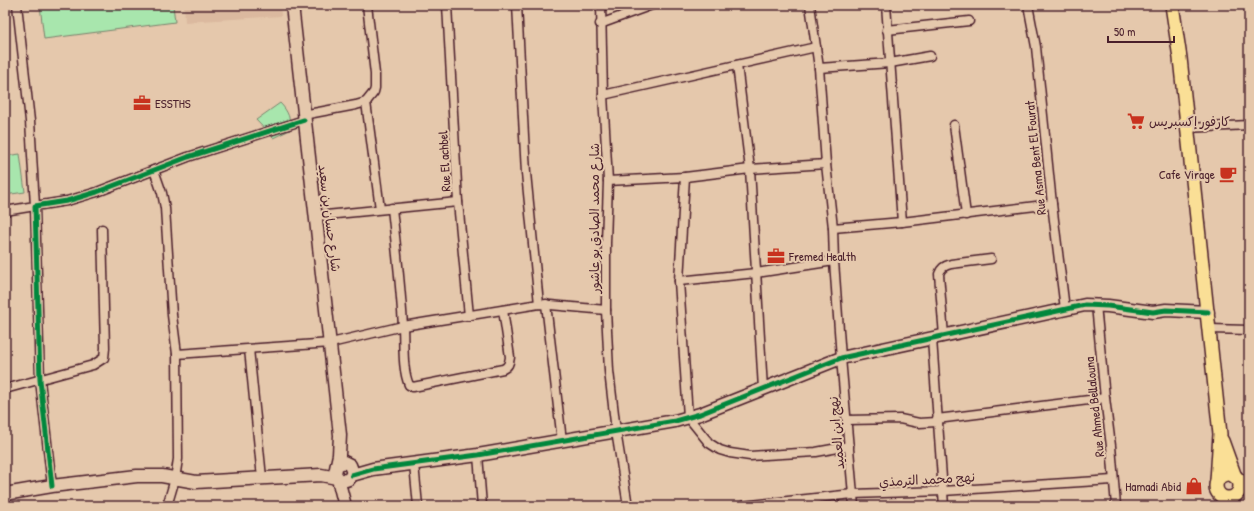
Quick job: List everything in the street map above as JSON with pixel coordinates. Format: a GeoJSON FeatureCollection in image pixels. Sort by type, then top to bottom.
{"type":"FeatureCollection","features":[{"type":"Feature","properties":{"kind":"main road"},"geometry":{"type":"LineString","coordinates":[[1172,5],[1180,58],[1220,434],[1219,493],[1224,498],[1231,498],[1240,495],[1240,484],[1235,477],[1220,434]]}},
{"type":"Feature","properties":{"kind":"main road"},"geometry":{"type":"LineString","coordinates":[[1219,493],[1223,475],[1231,475],[1235,477]]}},
{"type":"Feature","properties":{"kind":"street"},"geometry":{"type":"LineString","coordinates":[[16,5],[30,121],[35,206],[40,380],[52,486]]}},
{"type":"Feature","properties":{"kind":"street","name":"شارع حسان بن سعيد"},"geometry":{"type":"LineString","coordinates":[[292,5],[331,343],[344,472],[344,504]]}},
{"type":"Feature","properties":{"kind":"street"},"geometry":{"type":"LineString","coordinates":[[5,211],[67,201],[97,192],[188,157],[304,117],[366,102],[374,92],[375,88],[375,74],[367,5]]}},
{"type":"Feature","properties":{"kind":"street","name":"Rue El achbel"},"geometry":{"type":"LineString","coordinates":[[447,5],[458,202],[469,316]]}},
{"type":"Feature","properties":{"kind":"street"},"geometry":{"type":"LineString","coordinates":[[517,5],[526,173],[562,441]]}},
{"type":"Feature","properties":{"kind":"street","name":"شارع محمد الصادق بو عاشور"},"geometry":{"type":"LineString","coordinates":[[601,5],[600,24],[608,181],[606,310],[609,371],[616,431],[628,506]]}},
{"type":"Feature","properties":{"kind":"street"},"geometry":{"type":"LineString","coordinates":[[600,24],[652,5]]}},
{"type":"Feature","properties":{"kind":"street","name":"نهج ابن العميد"},"geometry":{"type":"LineString","coordinates":[[810,5],[819,68],[854,506]]}},
{"type":"Feature","properties":{"kind":"street"},"geometry":{"type":"LineString","coordinates":[[886,5],[902,222]]}},
{"type":"Feature","properties":{"kind":"street","name":"Rue Asma Bent El Fourat"},"geometry":{"type":"LineString","coordinates":[[1028,5],[1036,53],[1065,309]]}},
{"type":"Feature","properties":{"kind":"street"},"geometry":{"type":"LineString","coordinates":[[887,30],[969,21]]}},
{"type":"Feature","properties":{"kind":"street"},"geometry":{"type":"LineString","coordinates":[[603,95],[816,48]]}},
{"type":"Feature","properties":{"kind":"street"},"geometry":{"type":"LineString","coordinates":[[819,68],[890,63],[930,56]]}},
{"type":"Feature","properties":{"kind":"street"},"geometry":{"type":"LineString","coordinates":[[737,65],[750,169],[763,388]]}},
{"type":"Feature","properties":{"kind":"street"},"geometry":{"type":"LineString","coordinates":[[366,102],[380,209]]}},
{"type":"Feature","properties":{"kind":"street"},"geometry":{"type":"LineString","coordinates":[[1187,128],[1249,125]]}},
{"type":"Feature","properties":{"kind":"street"},"geometry":{"type":"LineString","coordinates":[[954,126],[966,215]]}},
{"type":"Feature","properties":{"kind":"street"},"geometry":{"type":"LineString","coordinates":[[608,181],[685,177],[750,169],[826,164]]}},
{"type":"Feature","properties":{"kind":"street"},"geometry":{"type":"LineString","coordinates":[[154,170],[162,193],[165,208],[172,315],[177,354],[178,459],[175,479],[167,506]]}},
{"type":"Feature","properties":{"kind":"street"},"geometry":{"type":"LineString","coordinates":[[685,177],[679,281],[688,417],[709,443],[720,450],[730,453],[750,456],[816,452],[849,446]]}},
{"type":"Feature","properties":{"kind":"street"},"geometry":{"type":"LineString","coordinates":[[316,216],[458,202]]}},
{"type":"Feature","properties":{"kind":"street"},"geometry":{"type":"LineString","coordinates":[[832,228],[902,222],[1052,204]]}},
{"type":"Feature","properties":{"kind":"street"},"geometry":{"type":"LineString","coordinates":[[392,208],[403,326],[404,354],[408,384],[413,387],[507,367],[510,357],[503,310]]}},
{"type":"Feature","properties":{"kind":"street"},"geometry":{"type":"LineString","coordinates":[[5,389],[93,366],[104,358],[102,229]]}},
{"type":"Feature","properties":{"kind":"street"},"geometry":{"type":"LineString","coordinates":[[944,336],[939,274],[941,268],[951,264],[991,259]]}},
{"type":"Feature","properties":{"kind":"street"},"geometry":{"type":"LineString","coordinates":[[679,281],[756,273],[834,261]]}},
{"type":"Feature","properties":{"kind":"street"},"geometry":{"type":"LineString","coordinates":[[177,354],[331,343],[403,326],[543,304],[606,310]]}},
{"type":"Feature","properties":{"kind":"street"},"geometry":{"type":"LineString","coordinates":[[5,494],[52,486],[137,476],[162,476],[196,482],[321,475],[328,472],[374,469],[478,455],[562,441],[675,421],[700,414],[841,358],[1086,305],[1108,306],[1153,312],[1166,310],[1249,330]]}},
{"type":"Feature","properties":{"kind":"street","name":"Rue Ahmed Bellalouna"},"geometry":{"type":"LineString","coordinates":[[1096,305],[1104,398],[1111,446],[1116,506]]}},
{"type":"Feature","properties":{"kind":"street"},"geometry":{"type":"LineString","coordinates":[[932,339],[944,506]]}},
{"type":"Feature","properties":{"kind":"street"},"geometry":{"type":"LineString","coordinates":[[249,349],[262,478]]}},
{"type":"Feature","properties":{"kind":"street"},"geometry":{"type":"LineString","coordinates":[[847,420],[900,419],[919,424],[937,420],[1104,398]]}},
{"type":"Feature","properties":{"kind":"street"},"geometry":{"type":"LineString","coordinates":[[478,455],[482,506]]}},
{"type":"Feature","properties":{"kind":"street"},"geometry":{"type":"LineString","coordinates":[[414,464],[418,506]]}},
{"type":"Feature","properties":{"kind":"street"},"geometry":{"type":"LineString","coordinates":[[1235,477],[1249,481]]}},
{"type":"Feature","properties":{"kind":"street","name":"نهج محمد الترمذي"},"geometry":{"type":"LineString","coordinates":[[742,506],[854,494],[943,491],[1114,480]]}},
{"type":"Feature","properties":{"kind":"shaded area"},"geometry":{"type":"Polygon","coordinates":[[[184,5],[280,5],[281,16],[185,22],[184,5]]]}},
{"type":"Feature","properties":{"kind":"green space"},"geometry":{"type":"Polygon","coordinates":[[[40,5],[173,5],[175,22],[44,39],[40,5]]]}},
{"type":"Feature","properties":{"kind":"green space"},"geometry":{"type":"Polygon","coordinates":[[[280,103],[288,115],[290,130],[273,138],[256,120],[280,103]]]}},
{"type":"Feature","properties":{"kind":"green space"},"geometry":{"type":"Polygon","coordinates":[[[20,154],[25,192],[5,195],[5,156],[20,154]]]}},
{"type":"Feature","properties":{"kind":"cycle path"},"geometry":{"type":"LineString","coordinates":[[52,486],[40,380],[35,206],[67,201],[97,192],[188,157],[304,120]]}},
{"type":"Feature","properties":{"kind":"cycle path"},"geometry":{"type":"LineString","coordinates":[[352,475],[373,469],[478,455],[675,421],[700,414],[841,358],[1085,305],[1108,306],[1153,312],[1166,310],[1208,312]]}},
{"type":"Feature","properties":{"kind":"place","name":"ESSTHS"},"geometry":{"type":"Point","coordinates":[142,103]}},
{"type":"Feature","properties":{"kind":"place","name":"كارفور إكسبريس"},"geometry":{"type":"Point","coordinates":[1136,121]}},
{"type":"Feature","properties":{"kind":"place","name":"Cafe Virage"},"geometry":{"type":"Point","coordinates":[1228,174]}},
{"type":"Feature","properties":{"kind":"place","name":"Fremed Health"},"geometry":{"type":"Point","coordinates":[776,256]}},
{"type":"Feature","properties":{"kind":"place","name":"Hamadi Abid"},"geometry":{"type":"Point","coordinates":[1194,486]}}]}
